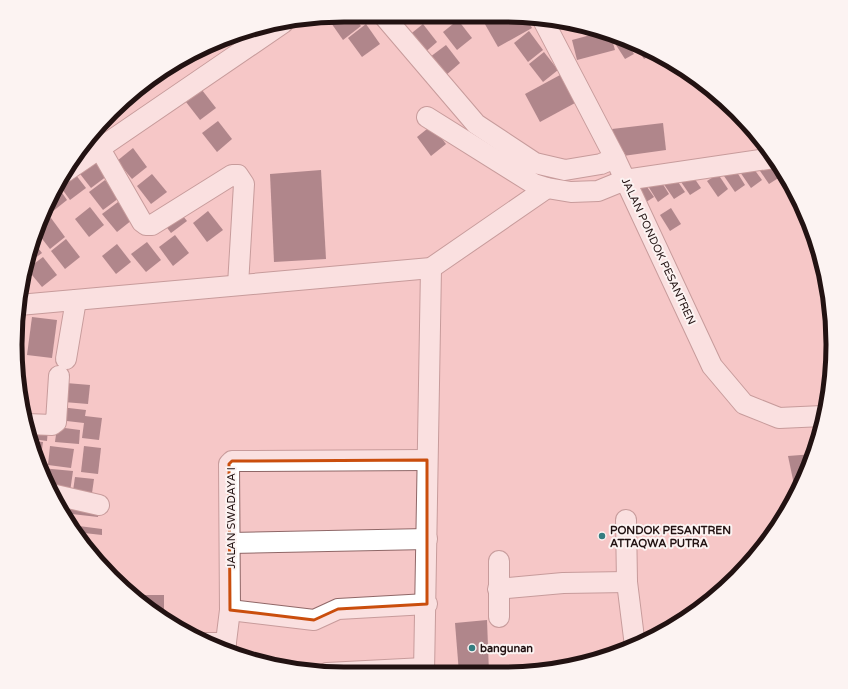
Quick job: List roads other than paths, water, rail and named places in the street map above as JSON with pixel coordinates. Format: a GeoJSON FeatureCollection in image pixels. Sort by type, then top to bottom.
{"type":"FeatureCollection","features":[{"type":"Feature","properties":{"kind":"street"},"geometry":{"type":"LineString","coordinates":[[389,22],[476,124],[535,163],[565,170],[600,164],[620,168],[767,158]]}},
{"type":"Feature","properties":{"kind":"street","name":"JALAN PONDOK PESANTREN"},"geometry":{"type":"LineString","coordinates":[[546,25],[620,168],[712,366],[744,404],[779,418],[818,416]]}},
{"type":"Feature","properties":{"kind":"street"},"geometry":{"type":"LineString","coordinates":[[84,155],[97,142],[271,31]]}},
{"type":"Feature","properties":{"kind":"street"},"geometry":{"type":"LineString","coordinates":[[427,117],[534,184],[546,188],[571,192],[598,191],[620,168]]}},
{"type":"Feature","properties":{"kind":"street"},"geometry":{"type":"LineString","coordinates":[[97,142],[142,222],[146,225],[152,225],[232,176],[238,175],[242,178],[244,184],[238,285]]}},
{"type":"Feature","properties":{"kind":"street"},"geometry":{"type":"LineString","coordinates":[[25,304],[431,268],[546,188]]}},
{"type":"Feature","properties":{"kind":"street"},"geometry":{"type":"LineString","coordinates":[[424,667],[431,268]]}},
{"type":"Feature","properties":{"kind":"street"},"geometry":{"type":"LineString","coordinates":[[32,424],[52,425],[56,422],[62,367],[76,300]]}},
{"type":"Feature","properties":{"kind":"street","name":"JALAN SWADAYA I"},"geometry":{"type":"LineString","coordinates":[[226,644],[230,610],[229,464],[232,460],[427,460]]}},
{"type":"Feature","properties":{"kind":"street"},"geometry":{"type":"LineString","coordinates":[[60,496],[99,505]]}},
{"type":"Feature","properties":{"kind":"street"},"geometry":{"type":"LineString","coordinates":[[626,520],[627,582],[634,639]]}},
{"type":"Feature","properties":{"kind":"street"},"geometry":{"type":"LineString","coordinates":[[230,543],[427,539]]}},
{"type":"Feature","properties":{"kind":"street"},"geometry":{"type":"LineString","coordinates":[[499,561],[499,617]]}},
{"type":"Feature","properties":{"kind":"street"},"geometry":{"type":"LineString","coordinates":[[498,589],[563,583],[627,582]]}},
{"type":"Feature","properties":{"kind":"street"},"geometry":{"type":"LineString","coordinates":[[230,610],[314,620],[338,609],[426,604]]}},
{"type":"Feature","properties":{"kind":"place","name":"PONDOK PESANTREN ATTAQWA PUTRA"},"geometry":{"type":"Point","coordinates":[602,536]}},
{"type":"Feature","properties":{"kind":"place","name":"bangunan"},"geometry":{"type":"Point","coordinates":[472,648]}}]}
